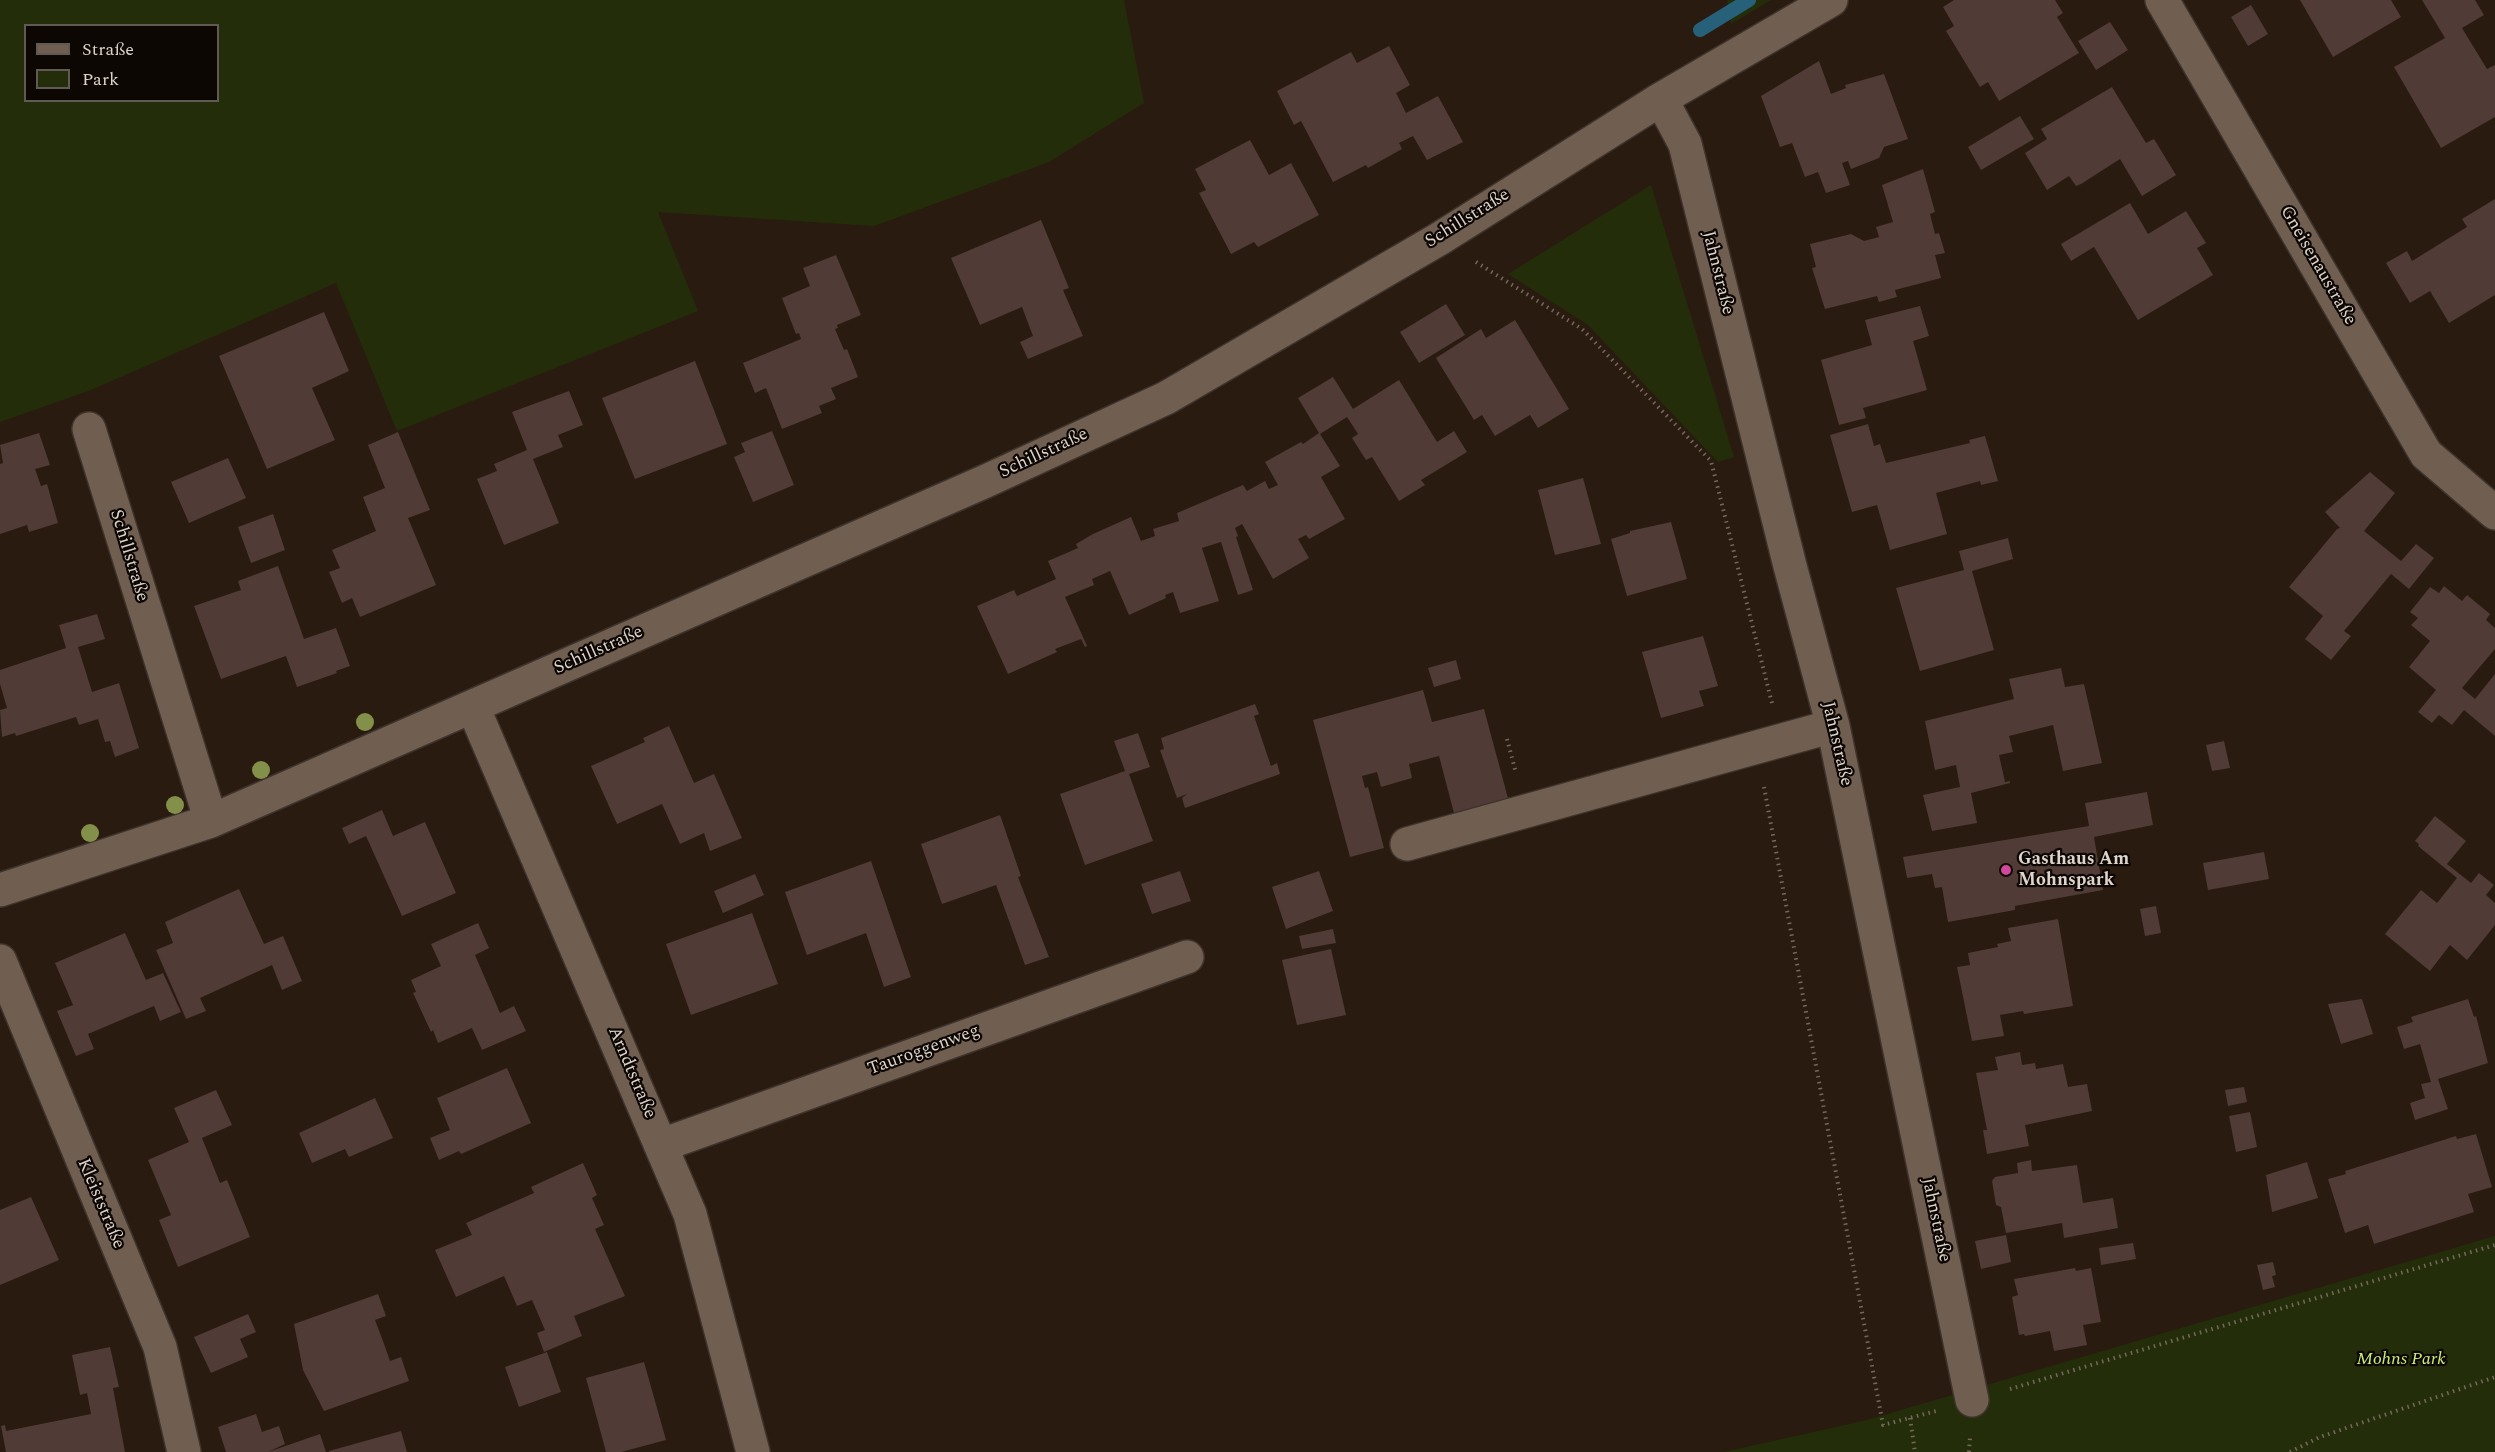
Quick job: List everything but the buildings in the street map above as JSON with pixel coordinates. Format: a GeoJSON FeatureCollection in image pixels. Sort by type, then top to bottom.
{"type":"FeatureCollection","features":[{"type":"Feature","properties":{"kind":"street","name":"Schillstraße"},"geometry":{"type":"LineString","coordinates":[[0,890],[211,821],[986,481],[1166,398],[1439,239],[1661,99],[1831,0]]}},
{"type":"Feature","properties":{"kind":"street","name":"Gneisenaustraße"},"geometry":{"type":"LineString","coordinates":[[2162,0],[2426,454],[2495,513]]}},
{"type":"Feature","properties":{"kind":"street","name":"Jahnstraße"},"geometry":{"type":"LineString","coordinates":[[1661,99],[1684,144],[1790,566],[1833,726],[1971,1400]]}},
{"type":"Feature","properties":{"kind":"street","name":"Schillstraße"},"geometry":{"type":"LineString","coordinates":[[89,429],[211,821]]}},
{"type":"Feature","properties":{"kind":"street","name":"Arndtstraße"},"geometry":{"type":"LineString","coordinates":[[473,707],[690,1214],[753,1452]]}},
{"type":"Feature","properties":{"kind":"street"},"geometry":{"type":"LineString","coordinates":[[1407,844],[1833,726]]}},
{"type":"Feature","properties":{"kind":"street","name":"Tauroggenweg"},"geometry":{"type":"LineString","coordinates":[[662,1145],[1187,957]]}},
{"type":"Feature","properties":{"kind":"street","name":"Kleiststraße"},"geometry":{"type":"LineString","coordinates":[[0,962],[160,1347],[184,1452]]}},
{"type":"Feature","properties":{"kind":"path"},"geometry":{"type":"LineString","coordinates":[[1439,239],[1582,329],[1711,461],[1773,710],[1756,747],[1883,1425],[2495,1245]]}},
{"type":"Feature","properties":{"kind":"path"},"geometry":{"type":"LineString","coordinates":[[2290,1452],[2320,1437],[2495,1377]]}},
{"type":"Feature","properties":{"kind":"path"},"geometry":{"type":"LineString","coordinates":[[1910,1418],[1915,1452]]}},
{"type":"Feature","properties":{"kind":"green space"},"geometry":{"type":"Polygon","coordinates":[[[0,0],[1124,0],[1144,103],[1049,162],[874,226],[658,212],[698,311],[397,431],[336,283],[91,390],[0,422],[0,0]]]}},
{"type":"Feature","properties":{"kind":"green space"},"geometry":{"type":"Polygon","coordinates":[[[1727,0],[1771,0],[1731,24],[1727,0]]]}},
{"type":"Feature","properties":{"kind":"green space"},"geometry":{"type":"Polygon","coordinates":[[[1651,185],[1734,457],[1718,462],[1588,325],[1508,274],[1651,185]]]}},
{"type":"Feature","properties":{"kind":"green space","name":"Mohns Park"},"geometry":{"type":"Polygon","coordinates":[[[2495,1236],[2495,1452],[1724,1452],[1867,1420],[2495,1236]]]}},
{"type":"Feature","properties":{"kind":"waterway"},"geometry":{"type":"LineString","coordinates":[[1700,30],[1749,0]]}},
{"type":"Feature","properties":{"kind":"place","name":"Gasthaus Am Mohnspark"},"geometry":{"type":"Point","coordinates":[2006,870]}}]}
